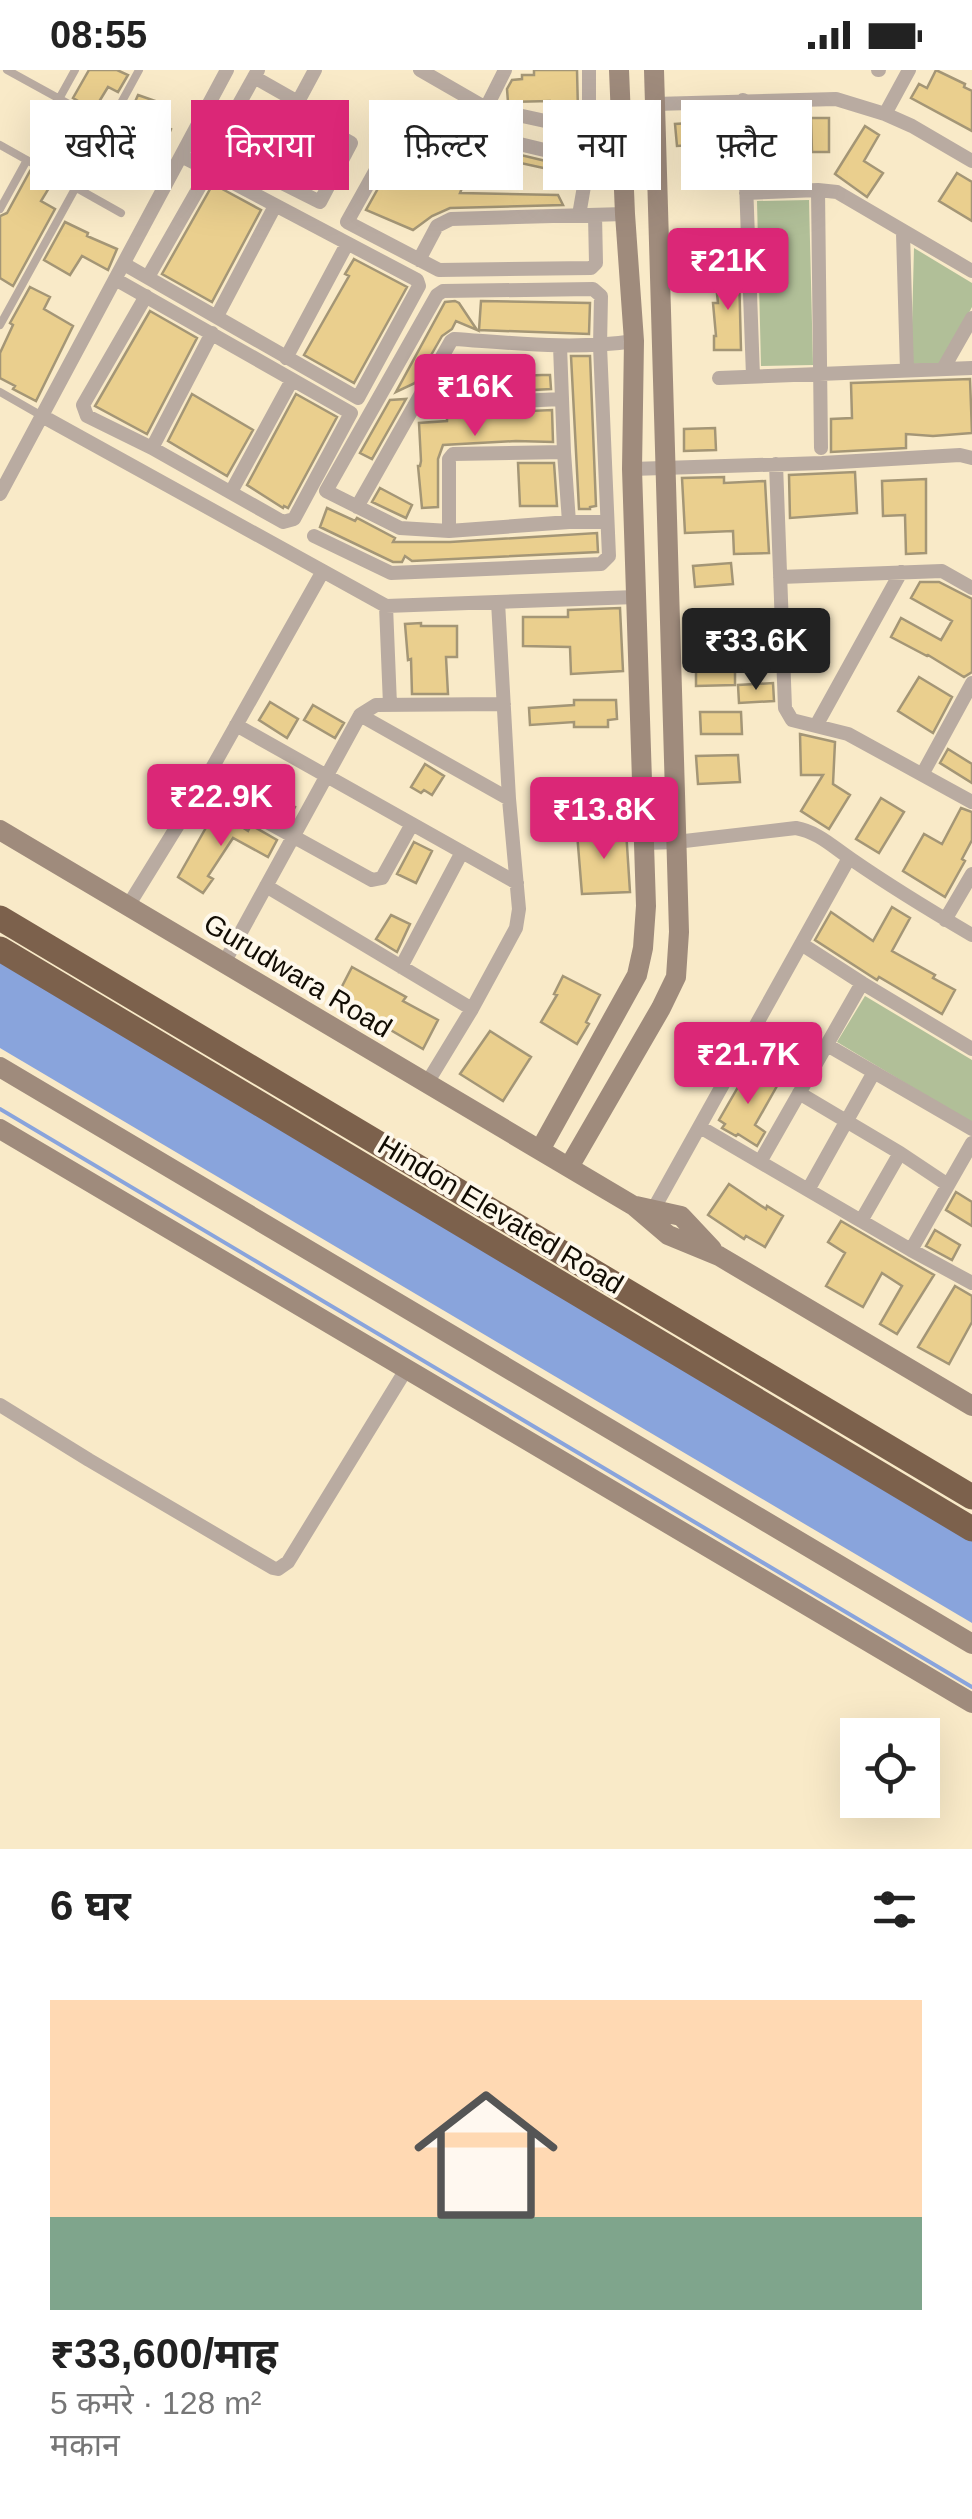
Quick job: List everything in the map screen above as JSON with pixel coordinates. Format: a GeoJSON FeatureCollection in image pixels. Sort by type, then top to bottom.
{"type":"FeatureCollection","features":[{"type":"Feature","properties":{"kind":"highway","name":"Hindon Elevated Road"},"geometry":{"type":"LineString","coordinates":[[0,918],[972,1497]]}},
{"type":"Feature","properties":{"kind":"highway","name":"Hindon Elevated Road"},"geometry":{"type":"LineString","coordinates":[[0,949],[972,1529]]}},
{"type":"Feature","properties":{"kind":"street"},"geometry":{"type":"LineString","coordinates":[[0,494],[227,70]]}},
{"type":"Feature","properties":{"kind":"street"},"geometry":{"type":"LineString","coordinates":[[299,100],[316,70]]}},
{"type":"Feature","properties":{"kind":"street"},"geometry":{"type":"LineString","coordinates":[[420,70],[472,100]]}},
{"type":"Feature","properties":{"kind":"street"},"geometry":{"type":"LineString","coordinates":[[490,100],[506,70]]}},
{"type":"Feature","properties":{"kind":"street"},"geometry":{"type":"LineString","coordinates":[[523,116],[582,130],[589,125],[589,70]]}},
{"type":"Feature","properties":{"kind":"street"},"geometry":{"type":"LineString","coordinates":[[885,114],[909,70]]}},
{"type":"Feature","properties":{"kind":"street"},"geometry":{"type":"LineString","coordinates":[[241,100],[256,74],[295,100]]}},
{"type":"Feature","properties":{"kind":"street"},"geometry":{"type":"LineString","coordinates":[[589,99],[620,94],[743,100],[836,99],[912,126],[972,160]]}},
{"type":"Feature","properties":{"kind":"street"},"geometry":{"type":"LineString","coordinates":[[620,94],[655,95]]}},
{"type":"Feature","properties":{"kind":"street"},"geometry":{"type":"LineString","coordinates":[[540,1150],[637,975],[646,906],[632,468],[634,341],[620,94]]}},
{"type":"Feature","properties":{"kind":"street"},"geometry":{"type":"LineString","coordinates":[[569,1167],[676,978],[679,932],[655,95]]}},
{"type":"Feature","properties":{"kind":"street"},"geometry":{"type":"LineString","coordinates":[[414,120],[586,163],[588,215],[596,263],[590,268],[440,270],[419,260],[347,222],[400,125],[414,120]]}},
{"type":"Feature","properties":{"kind":"street"},"geometry":{"type":"LineString","coordinates":[[180,156],[191,161]]}},
{"type":"Feature","properties":{"kind":"street"},"geometry":{"type":"LineString","coordinates":[[148,277],[198,190]]}},
{"type":"Feature","properties":{"kind":"street"},"geometry":{"type":"LineString","coordinates":[[124,264],[358,398],[419,286],[417,280],[246,190]]}},
{"type":"Feature","properties":{"kind":"street"},"geometry":{"type":"LineString","coordinates":[[296,190],[320,202],[326,190]]}},
{"type":"Feature","properties":{"kind":"street"},"geometry":{"type":"LineString","coordinates":[[746,190],[752,376]]}},
{"type":"Feature","properties":{"kind":"street"},"geometry":{"type":"LineString","coordinates":[[818,190],[822,448]]}},
{"type":"Feature","properties":{"kind":"street"},"geometry":{"type":"LineString","coordinates":[[746,193],[837,192],[972,271]]}},
{"type":"Feature","properties":{"kind":"street"},"geometry":{"type":"LineString","coordinates":[[216,316],[275,206]]}},
{"type":"Feature","properties":{"kind":"street"},"geometry":{"type":"LineString","coordinates":[[419,260],[437,226],[451,220],[624,214]]}},
{"type":"Feature","properties":{"kind":"street"},"geometry":{"type":"LineString","coordinates":[[903,233],[907,370]]}},
{"type":"Feature","properties":{"kind":"street"},"geometry":{"type":"LineString","coordinates":[[286,358],[347,244]]}},
{"type":"Feature","properties":{"kind":"street"},"geometry":{"type":"LineString","coordinates":[[115,279],[212,332],[351,413],[294,519],[283,522],[83,411],[82,404],[146,296]]}},
{"type":"Feature","properties":{"kind":"street"},"geometry":{"type":"LineString","coordinates":[[314,536],[391,573],[601,564],[606,560],[608,556],[601,296],[593,289],[440,292],[326,491],[400,528],[449,531],[606,522]]}},
{"type":"Feature","properties":{"kind":"street"},"geometry":{"type":"LineString","coordinates":[[943,369],[972,318]]}},
{"type":"Feature","properties":{"kind":"street"},"geometry":{"type":"LineString","coordinates":[[152,448],[212,332]]}},
{"type":"Feature","properties":{"kind":"street"},"geometry":{"type":"LineString","coordinates":[[356,507],[448,343],[454,339],[560,346],[634,341]]}},
{"type":"Feature","properties":{"kind":"street"},"geometry":{"type":"LineString","coordinates":[[560,346],[569,522]]}},
{"type":"Feature","properties":{"kind":"street"},"geometry":{"type":"LineString","coordinates":[[719,378],[972,368]]}},
{"type":"Feature","properties":{"kind":"street"},"geometry":{"type":"LineString","coordinates":[[231,492],[292,380]]}},
{"type":"Feature","properties":{"kind":"street"},"geometry":{"type":"LineString","coordinates":[[414,406],[562,400]]}},
{"type":"Feature","properties":{"kind":"street"},"geometry":{"type":"LineString","coordinates":[[42,416],[386,606],[636,597]]}},
{"type":"Feature","properties":{"kind":"street"},"geometry":{"type":"LineString","coordinates":[[449,531],[449,459],[453,454],[564,452]]}},
{"type":"Feature","properties":{"kind":"street"},"geometry":{"type":"LineString","coordinates":[[632,468],[960,454],[972,458]]}},
{"type":"Feature","properties":{"kind":"street"},"geometry":{"type":"LineString","coordinates":[[776,464],[785,708],[792,720],[848,734],[972,802]]}},
{"type":"Feature","properties":{"kind":"street"},"geometry":{"type":"LineString","coordinates":[[128,906],[202,786],[323,571]]}},
{"type":"Feature","properties":{"kind":"street"},"geometry":{"type":"LineString","coordinates":[[780,577],[942,571],[972,588]]}},
{"type":"Feature","properties":{"kind":"street"},"geometry":{"type":"LineString","coordinates":[[816,724],[901,572]]}},
{"type":"Feature","properties":{"kind":"street"},"geometry":{"type":"LineString","coordinates":[[427,1083],[516,928],[519,909],[498,602]]}},
{"type":"Feature","properties":{"kind":"street"},"geometry":{"type":"LineString","coordinates":[[386,606],[390,705]]}},
{"type":"Feature","properties":{"kind":"street"},"geometry":{"type":"LineString","coordinates":[[922,773],[972,683]]}},
{"type":"Feature","properties":{"kind":"street"},"geometry":{"type":"LineString","coordinates":[[224,963],[360,714],[376,705],[504,704]]}},
{"type":"Feature","properties":{"kind":"street"},"geometry":{"type":"LineString","coordinates":[[360,714],[509,799]]}},
{"type":"Feature","properties":{"kind":"street"},"geometry":{"type":"LineString","coordinates":[[236,725],[517,883]]}},
{"type":"Feature","properties":{"kind":"street"},"geometry":{"type":"LineString","coordinates":[[202,786],[372,880],[382,878],[412,824]]}},
{"type":"Feature","properties":{"kind":"street"},"geometry":{"type":"LineString","coordinates":[[644,842],[796,828],[818,835],[972,935]]}},
{"type":"Feature","properties":{"kind":"street","name":"Gurudwara Road"},"geometry":{"type":"LineString","coordinates":[[0,830],[644,1208],[668,1236],[719,1256],[972,1406]]}},
{"type":"Feature","properties":{"kind":"street"},"geometry":{"type":"LineString","coordinates":[[401,966],[462,852]]}},
{"type":"Feature","properties":{"kind":"street"},"geometry":{"type":"LineString","coordinates":[[644,1208],[700,1127],[849,858]]}},
{"type":"Feature","properties":{"kind":"street"},"geometry":{"type":"LineString","coordinates":[[945,920],[972,874]]}},
{"type":"Feature","properties":{"kind":"street"},"geometry":{"type":"LineString","coordinates":[[266,886],[472,1009]]}},
{"type":"Feature","properties":{"kind":"street"},"geometry":{"type":"LineString","coordinates":[[802,946],[972,1048]]}},
{"type":"Feature","properties":{"kind":"street"},"geometry":{"type":"LineString","coordinates":[[760,1162],[862,983]]}},
{"type":"Feature","properties":{"kind":"street"},"geometry":{"type":"LineString","coordinates":[[827,1045],[972,1129]]}},
{"type":"Feature","properties":{"kind":"street"},"geometry":{"type":"LineString","coordinates":[[0,1067],[972,1644]]}},
{"type":"Feature","properties":{"kind":"street"},"geometry":{"type":"LineString","coordinates":[[808,1190],[874,1072]]}},
{"type":"Feature","properties":{"kind":"street"},"geometry":{"type":"LineString","coordinates":[[799,1092],[948,1185]]}},
{"type":"Feature","properties":{"kind":"street"},"geometry":{"type":"LineString","coordinates":[[700,1127],[972,1283]]}},
{"type":"Feature","properties":{"kind":"street"},"geometry":{"type":"LineString","coordinates":[[0,1129],[970,1699]]}},
{"type":"Feature","properties":{"kind":"street"},"geometry":{"type":"LineString","coordinates":[[911,1250],[972,1143]]}},
{"type":"Feature","properties":{"kind":"street"},"geometry":{"type":"LineString","coordinates":[[861,1221],[900,1154]]}},
{"type":"Feature","properties":{"kind":"street"},"geometry":{"type":"LineString","coordinates":[[0,1405],[278,1569],[288,1562],[407,1368]]}},
{"type":"Feature","properties":{"kind":"lane"},"geometry":{"type":"LineString","coordinates":[[0,83],[7,70],[59,99],[75,70]]}},
{"type":"Feature","properties":{"kind":"lane"},"geometry":{"type":"LineString","coordinates":[[122,100],[139,70]]}},
{"type":"Feature","properties":{"kind":"lane"},"geometry":{"type":"LineString","coordinates":[[0,145],[30,162]]}},
{"type":"Feature","properties":{"kind":"lane"},"geometry":{"type":"LineString","coordinates":[[0,209],[26,160]]}},
{"type":"Feature","properties":{"kind":"lane"},"geometry":{"type":"LineString","coordinates":[[0,326],[74,190]]}},
{"type":"Feature","properties":{"kind":"lane"},"geometry":{"type":"LineString","coordinates":[[83,190],[121,213]]}},
{"type":"Feature","properties":{"kind":"lane"},"geometry":{"type":"LineString","coordinates":[[0,392],[42,416]]}},
{"type":"Feature","properties":{"kind":"green space"},"geometry":{"type":"Polygon","coordinates":[[[809,200],[813,365],[761,366],[757,201],[809,200]]]}},
{"type":"Feature","properties":{"kind":"green space"},"geometry":{"type":"Polygon","coordinates":[[[914,248],[972,283],[972,307],[942,363],[911,364],[914,248]]]}},
{"type":"Feature","properties":{"kind":"green space"},"geometry":{"type":"Polygon","coordinates":[[[865,996],[972,1060],[972,1123],[837,1042],[865,996]]]}},
{"type":"Feature","properties":{"kind":"water"},"geometry":{"type":"Polygon","coordinates":[[[0,953],[972,1530],[972,1623],[0,1048],[0,953]]]}},
{"type":"Feature","properties":{"kind":"building"},"geometry":{"type":"Polygon","coordinates":[[[89,70],[117,70],[128,75],[118,92],[108,87],[100,100],[73,98],[89,70]]]}},
{"type":"Feature","properties":{"kind":"building"},"geometry":{"type":"Polygon","coordinates":[[[534,70],[577,70],[578,100],[508,100],[507,89],[512,80],[534,75],[534,70]]]}},
{"type":"Feature","properties":{"kind":"building"},"geometry":{"type":"Polygon","coordinates":[[[936,70],[972,91],[972,131],[911,98],[919,84],[927,88],[936,70]]]}},
{"type":"Feature","properties":{"kind":"building"},"geometry":{"type":"Polygon","coordinates":[[[812,118],[829,118],[829,152],[812,152],[812,118]]]}},
{"type":"Feature","properties":{"kind":"building"},"geometry":{"type":"Polygon","coordinates":[[[675,124],[681,124],[681,146],[677,146],[675,124]]]}},
{"type":"Feature","properties":{"kind":"building"},"geometry":{"type":"Polygon","coordinates":[[[865,126],[879,135],[864,161],[883,173],[867,197],[835,174],[865,126]]]}},
{"type":"Feature","properties":{"kind":"building"},"geometry":{"type":"Polygon","coordinates":[[[523,156],[543,160],[543,168],[523,164],[523,156]]]}},
{"type":"Feature","properties":{"kind":"building"},"geometry":{"type":"Polygon","coordinates":[[[30,171],[30,190],[48,190],[41,201],[55,209],[13,286],[0,278],[0,216],[7,213],[30,171]]]}},
{"type":"Feature","properties":{"kind":"building"},"geometry":{"type":"Polygon","coordinates":[[[957,173],[972,182],[972,221],[939,201],[957,173]]]}},
{"type":"Feature","properties":{"kind":"building"},"geometry":{"type":"Polygon","coordinates":[[[210,190],[224,190],[261,210],[212,302],[162,274],[210,190]]]}},
{"type":"Feature","properties":{"kind":"building"},"geometry":{"type":"Polygon","coordinates":[[[377,190],[558,195],[563,205],[450,208],[413,230],[366,210],[377,190]]]}},
{"type":"Feature","properties":{"kind":"building"},"geometry":{"type":"Polygon","coordinates":[[[65,222],[117,249],[108,270],[82,256],[70,275],[44,260],[65,222]]]}},
{"type":"Feature","properties":{"kind":"building"},"geometry":{"type":"Polygon","coordinates":[[[354,259],[407,287],[354,383],[304,355],[349,276],[345,274],[354,259]]]}},
{"type":"Feature","properties":{"kind":"building"},"geometry":{"type":"Polygon","coordinates":[[[739,272],[741,350],[714,350],[713,303],[718,303],[715,275],[739,272]]]}},
{"type":"Feature","properties":{"kind":"building"},"geometry":{"type":"Polygon","coordinates":[[[30,287],[50,297],[44,309],[73,326],[36,401],[0,378],[0,353],[13,325],[10,323],[30,287]]]}},
{"type":"Feature","properties":{"kind":"building"},"geometry":{"type":"Polygon","coordinates":[[[455,301],[477,330],[456,321],[442,336],[415,383],[396,392],[445,302],[455,301]]]}},
{"type":"Feature","properties":{"kind":"building"},"geometry":{"type":"Polygon","coordinates":[[[481,301],[590,303],[589,334],[479,330],[481,301]]]}},
{"type":"Feature","properties":{"kind":"building"},"geometry":{"type":"Polygon","coordinates":[[[150,311],[197,338],[147,434],[95,406],[150,311]]]}},
{"type":"Feature","properties":{"kind":"building"},"geometry":{"type":"Polygon","coordinates":[[[571,356],[590,356],[596,506],[590,509],[579,509],[571,356]]]}},
{"type":"Feature","properties":{"kind":"building"},"geometry":{"type":"Polygon","coordinates":[[[550,375],[551,389],[452,394],[451,379],[550,375]]]}},
{"type":"Feature","properties":{"kind":"building"},"geometry":{"type":"Polygon","coordinates":[[[970,379],[972,433],[906,434],[906,448],[831,452],[831,419],[852,418],[851,383],[970,379]]]}},
{"type":"Feature","properties":{"kind":"building"},"geometry":{"type":"Polygon","coordinates":[[[192,394],[253,430],[227,476],[168,441],[192,394]]]}},
{"type":"Feature","properties":{"kind":"building"},"geometry":{"type":"Polygon","coordinates":[[[296,394],[337,417],[288,508],[283,508],[247,485],[296,394]]]}},
{"type":"Feature","properties":{"kind":"building"},"geometry":{"type":"Polygon","coordinates":[[[406,399],[372,459],[360,453],[390,400],[406,399]]]}},
{"type":"Feature","properties":{"kind":"building"},"geometry":{"type":"Polygon","coordinates":[[[552,410],[553,442],[443,445],[438,459],[438,507],[422,508],[419,423],[447,421],[447,415],[552,410]]]}},
{"type":"Feature","properties":{"kind":"building"},"geometry":{"type":"Polygon","coordinates":[[[715,428],[716,450],[684,451],[684,429],[715,428]]]}},
{"type":"Feature","properties":{"kind":"building"},"geometry":{"type":"Polygon","coordinates":[[[518,463],[554,463],[557,506],[520,506],[518,463]]]}},
{"type":"Feature","properties":{"kind":"building"},"geometry":{"type":"Polygon","coordinates":[[[855,472],[857,513],[790,518],[789,475],[855,472]]]}},
{"type":"Feature","properties":{"kind":"building"},"geometry":{"type":"Polygon","coordinates":[[[724,477],[724,483],[765,481],[769,553],[734,554],[733,531],[685,533],[682,478],[724,477]]]}},
{"type":"Feature","properties":{"kind":"building"},"geometry":{"type":"Polygon","coordinates":[[[926,479],[926,553],[906,554],[905,515],[883,516],[882,481],[926,479]]]}},
{"type":"Feature","properties":{"kind":"building"},"geometry":{"type":"Polygon","coordinates":[[[380,488],[412,505],[406,518],[372,502],[380,488]]]}},
{"type":"Feature","properties":{"kind":"building"},"geometry":{"type":"Polygon","coordinates":[[[327,508],[355,521],[357,518],[395,538],[393,542],[597,533],[598,552],[412,561],[405,556],[402,562],[393,562],[320,527],[327,508]]]}},
{"type":"Feature","properties":{"kind":"building"},"geometry":{"type":"Polygon","coordinates":[[[731,563],[733,584],[695,587],[693,566],[731,563]]]}},
{"type":"Feature","properties":{"kind":"building"},"geometry":{"type":"Polygon","coordinates":[[[920,582],[939,582],[972,599],[972,672],[964,677],[891,637],[901,618],[941,640],[952,621],[911,598],[920,582]]]}},
{"type":"Feature","properties":{"kind":"building"},"geometry":{"type":"Polygon","coordinates":[[[620,608],[623,671],[571,674],[570,647],[523,646],[523,617],[568,617],[568,610],[620,608]]]}},
{"type":"Feature","properties":{"kind":"building"},"geometry":{"type":"Polygon","coordinates":[[[731,617],[733,640],[696,644],[694,621],[731,617]]]}},
{"type":"Feature","properties":{"kind":"building"},"geometry":{"type":"Polygon","coordinates":[[[405,624],[457,626],[457,657],[446,657],[448,694],[412,694],[405,624]]]}},
{"type":"Feature","properties":{"kind":"building"},"geometry":{"type":"Polygon","coordinates":[[[735,666],[735,685],[696,686],[696,668],[735,666]]]}},
{"type":"Feature","properties":{"kind":"building"},"geometry":{"type":"Polygon","coordinates":[[[919,677],[952,697],[933,733],[898,711],[919,677]]]}},
{"type":"Feature","properties":{"kind":"building"},"geometry":{"type":"Polygon","coordinates":[[[773,683],[774,701],[739,703],[738,685],[773,683]]]}},
{"type":"Feature","properties":{"kind":"building"},"geometry":{"type":"Polygon","coordinates":[[[574,700],[616,700],[617,719],[608,720],[608,727],[574,727],[574,722],[530,725],[529,708],[574,705],[574,700]]]}},
{"type":"Feature","properties":{"kind":"building"},"geometry":{"type":"Polygon","coordinates":[[[270,702],[298,719],[287,738],[259,720],[270,702]]]}},
{"type":"Feature","properties":{"kind":"building"},"geometry":{"type":"Polygon","coordinates":[[[313,705],[344,723],[335,738],[304,720],[313,705]]]}},
{"type":"Feature","properties":{"kind":"building"},"geometry":{"type":"Polygon","coordinates":[[[700,712],[741,712],[742,734],[701,734],[700,712]]]}},
{"type":"Feature","properties":{"kind":"building"},"geometry":{"type":"Polygon","coordinates":[[[800,734],[835,742],[833,784],[850,795],[829,829],[801,811],[823,775],[801,775],[800,734]]]}},
{"type":"Feature","properties":{"kind":"building"},"geometry":{"type":"Polygon","coordinates":[[[948,749],[972,764],[972,783],[940,763],[948,749]]]}},
{"type":"Feature","properties":{"kind":"building"},"geometry":{"type":"Polygon","coordinates":[[[738,755],[740,782],[698,784],[696,756],[738,755]]]}},
{"type":"Feature","properties":{"kind":"building"},"geometry":{"type":"Polygon","coordinates":[[[425,764],[444,776],[432,795],[411,787],[425,764]]]}},
{"type":"Feature","properties":{"kind":"building"},"geometry":{"type":"Polygon","coordinates":[[[232,771],[295,807],[287,821],[224,786],[232,771]]]}},
{"type":"Feature","properties":{"kind":"building"},"geometry":{"type":"Polygon","coordinates":[[[881,798],[904,812],[879,853],[856,839],[881,798]]]}},
{"type":"Feature","properties":{"kind":"building"},"geometry":{"type":"Polygon","coordinates":[[[961,808],[972,812],[972,840],[945,897],[903,871],[924,834],[942,844],[961,808]]]}},
{"type":"Feature","properties":{"kind":"building"},"geometry":{"type":"Polygon","coordinates":[[[216,810],[248,831],[251,825],[277,840],[268,857],[233,838],[208,876],[213,879],[203,893],[178,877],[216,810]]]}},
{"type":"Feature","properties":{"kind":"building"},"geometry":{"type":"Polygon","coordinates":[[[626,830],[630,892],[582,894],[577,833],[626,830]]]}},
{"type":"Feature","properties":{"kind":"building"},"geometry":{"type":"Polygon","coordinates":[[[414,842],[432,851],[416,883],[397,874],[414,842]]]}},
{"type":"Feature","properties":{"kind":"building"},"geometry":{"type":"Polygon","coordinates":[[[892,907],[910,918],[892,951],[955,990],[942,1014],[879,977],[877,980],[815,940],[831,912],[873,941],[892,907]]]}},
{"type":"Feature","properties":{"kind":"building"},"geometry":{"type":"Polygon","coordinates":[[[391,915],[410,924],[397,952],[376,939],[391,915]]]}},
{"type":"Feature","properties":{"kind":"building"},"geometry":{"type":"Polygon","coordinates":[[[352,967],[438,1020],[423,1049],[336,998],[352,967]]]}},
{"type":"Feature","properties":{"kind":"building"},"geometry":{"type":"Polygon","coordinates":[[[563,976],[600,995],[577,1044],[541,1022],[563,976]]]}},
{"type":"Feature","properties":{"kind":"building"},"geometry":{"type":"Polygon","coordinates":[[[490,1031],[531,1057],[503,1101],[460,1074],[490,1031]]]}},
{"type":"Feature","properties":{"kind":"building"},"geometry":{"type":"Polygon","coordinates":[[[749,1068],[777,1086],[755,1125],[765,1132],[757,1146],[722,1128],[725,1124],[719,1120],[749,1068]]]}},
{"type":"Feature","properties":{"kind":"building"},"geometry":{"type":"Polygon","coordinates":[[[729,1184],[783,1216],[765,1247],[746,1236],[744,1239],[708,1215],[729,1184]]]}},
{"type":"Feature","properties":{"kind":"building"},"geometry":{"type":"Polygon","coordinates":[[[956,1192],[972,1202],[972,1226],[946,1210],[956,1192]]]}},
{"type":"Feature","properties":{"kind":"building"},"geometry":{"type":"Polygon","coordinates":[[[841,1221],[934,1275],[897,1334],[880,1324],[902,1286],[882,1273],[863,1307],[826,1286],[845,1253],[828,1242],[841,1221]]]}},
{"type":"Feature","properties":{"kind":"building"},"geometry":{"type":"Polygon","coordinates":[[[935,1230],[960,1245],[952,1260],[926,1246],[935,1230]]]}},
{"type":"Feature","properties":{"kind":"building"},"geometry":{"type":"Polygon","coordinates":[[[955,1286],[972,1296],[972,1322],[949,1364],[918,1347],[955,1286]]]}},
{"type":"Feature","properties":{"kind":"waterway"},"geometry":{"type":"LineString","coordinates":[[0,1109],[972,1687]]}}]}
